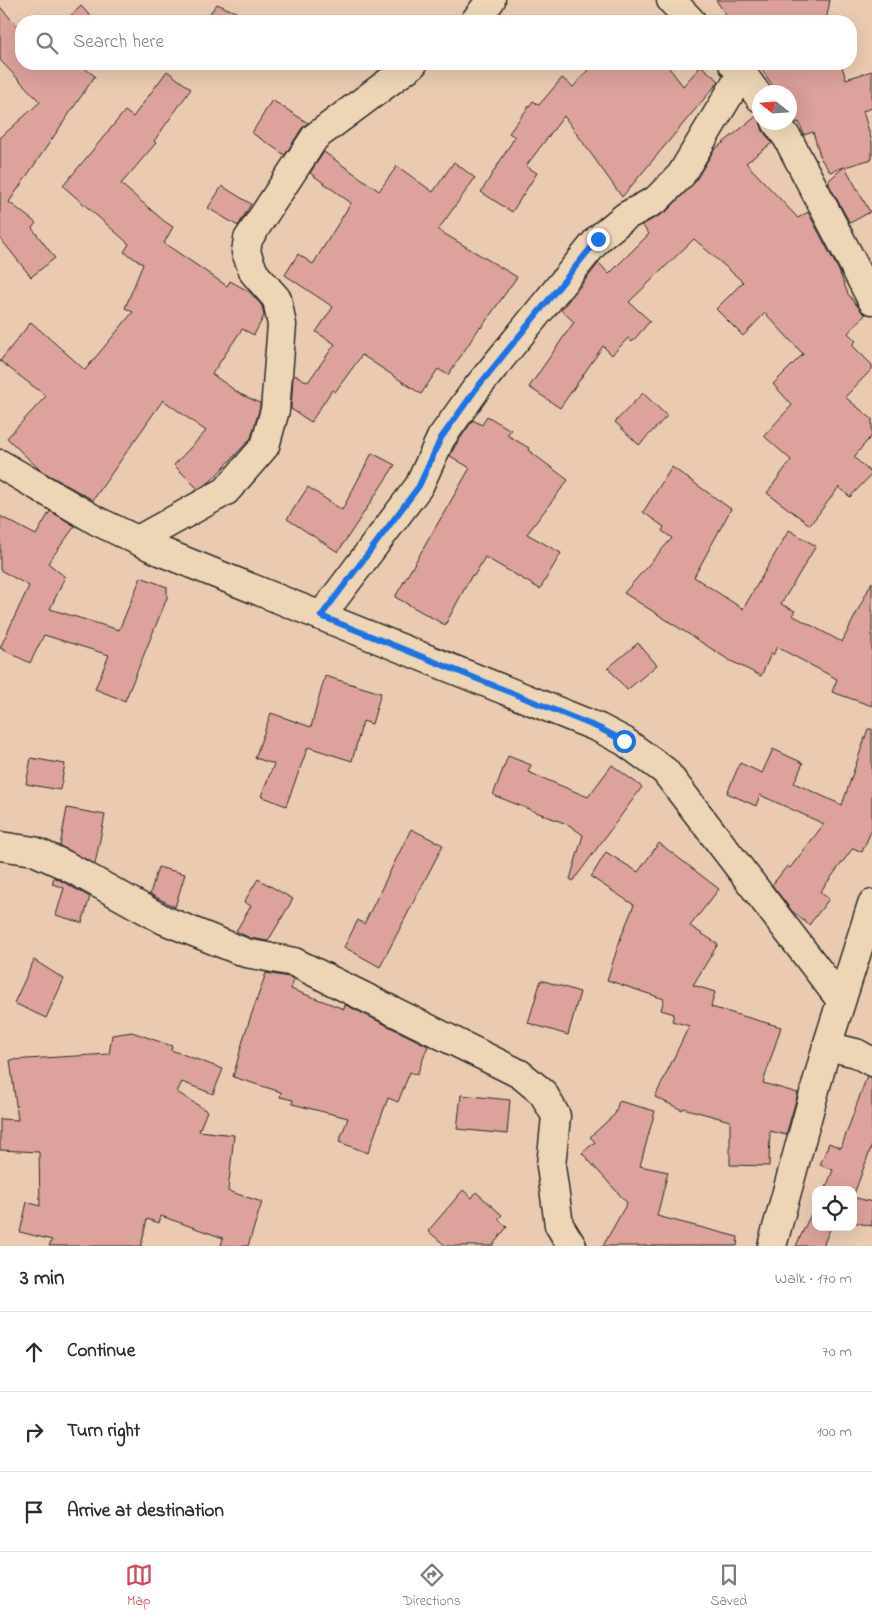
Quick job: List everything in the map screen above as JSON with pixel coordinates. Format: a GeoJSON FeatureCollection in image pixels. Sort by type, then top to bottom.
{"type":"FeatureCollection","features":[{"type":"Feature","properties":{"kind":"street"},"geometry":{"type":"LineString","coordinates":[[480,15],[491,0]]}},
{"type":"Feature","properties":{"kind":"street"},"geometry":{"type":"LineString","coordinates":[[671,0],[686,15]]}},
{"type":"Feature","properties":{"kind":"street"},"geometry":{"type":"LineString","coordinates":[[138,540],[226,491],[265,446],[275,410],[282,325],[277,300],[254,273],[246,252],[248,239],[315,137],[405,70]]}},
{"type":"Feature","properties":{"kind":"street"},"geometry":{"type":"LineString","coordinates":[[321,616],[419,486],[441,438],[476,389],[598,239],[626,216],[656,200],[681,175],[736,70]]}},
{"type":"Feature","properties":{"kind":"street"},"geometry":{"type":"LineString","coordinates":[[739,70],[752,88]]}},
{"type":"Feature","properties":{"kind":"street"},"geometry":{"type":"LineString","coordinates":[[782,130],[872,300]]}},
{"type":"Feature","properties":{"kind":"street"},"geometry":{"type":"LineString","coordinates":[[0,464],[97,521],[162,552],[599,728],[624,741],[665,771],[840,999]]}},
{"type":"Feature","properties":{"kind":"street"},"geometry":{"type":"LineString","coordinates":[[0,846],[34,851],[65,865],[164,920],[246,953],[294,962],[520,1074],[543,1093],[556,1116],[551,1166],[559,1225],[572,1246]]}},
{"type":"Feature","properties":{"kind":"street"},"geometry":{"type":"LineString","coordinates":[[772,1246],[840,999],[872,904]]}},
{"type":"Feature","properties":{"kind":"street"},"geometry":{"type":"LineString","coordinates":[[827,1046],[856,1054],[872,1062]]}},
{"type":"Feature","properties":{"kind":"building"},"geometry":{"type":"Polygon","coordinates":[[[716,0],[830,0],[827,15],[726,15],[716,0]]]}},
{"type":"Feature","properties":{"kind":"building"},"geometry":{"type":"Polygon","coordinates":[[[217,4],[242,15],[209,15],[217,4]]]}},
{"type":"Feature","properties":{"kind":"building"},"geometry":{"type":"Polygon","coordinates":[[[81,6],[89,15],[71,15],[81,6]]]}},
{"type":"Feature","properties":{"kind":"building"},"geometry":{"type":"Polygon","coordinates":[[[0,7],[15,23],[15,70],[87,70],[95,76],[9,202],[36,223],[32,228],[55,258],[31,277],[0,238],[0,138],[40,102],[0,60],[0,7]]]}},
{"type":"Feature","properties":{"kind":"building"},"geometry":{"type":"Polygon","coordinates":[[[588,70],[671,70],[683,86],[697,70],[706,70],[719,81],[622,197],[564,116],[526,166],[537,173],[512,212],[481,192],[515,137],[509,133],[533,101],[539,105],[562,78],[573,87],[588,70]]]}},
{"type":"Feature","properties":{"kind":"building"},"geometry":{"type":"Polygon","coordinates":[[[762,70],[843,70],[846,79],[872,71],[872,108],[863,111],[872,142],[872,159],[845,167],[870,212],[850,223],[829,185],[829,180],[844,167],[830,172],[821,159],[813,132],[804,135],[799,122],[797,123],[797,85],[772,85],[762,70]]]}},
{"type":"Feature","properties":{"kind":"building"},"geometry":{"type":"Polygon","coordinates":[[[167,71],[191,89],[154,141],[156,143],[121,184],[173,227],[164,243],[227,286],[230,281],[250,292],[262,306],[264,316],[254,335],[242,329],[212,374],[240,394],[260,403],[260,407],[251,438],[211,481],[198,489],[174,465],[206,431],[163,400],[93,500],[40,470],[7,438],[46,396],[0,361],[31,322],[85,370],[133,312],[125,308],[143,264],[124,252],[129,244],[63,186],[125,111],[133,117],[167,71]]]}},
{"type":"Feature","properties":{"kind":"building"},"geometry":{"type":"Polygon","coordinates":[[[272,100],[308,123],[302,128],[285,155],[252,133],[272,100]]]}},
{"type":"Feature","properties":{"kind":"building"},"geometry":{"type":"Polygon","coordinates":[[[752,120],[752,130],[763,130],[772,143],[746,163],[798,218],[808,212],[839,271],[848,294],[863,313],[866,314],[848,333],[856,341],[852,345],[872,365],[872,369],[845,397],[872,419],[872,435],[854,457],[872,474],[850,497],[839,487],[810,525],[767,493],[791,460],[764,436],[792,405],[773,384],[803,354],[765,313],[743,336],[716,309],[743,282],[694,239],[629,302],[650,321],[632,342],[628,338],[612,355],[603,346],[560,408],[529,387],[574,322],[561,310],[599,263],[609,274],[649,234],[642,225],[667,211],[694,183],[714,150],[752,120]]]}},
{"type":"Feature","properties":{"kind":"building"},"geometry":{"type":"Polygon","coordinates":[[[324,152],[379,191],[397,166],[433,192],[454,162],[475,178],[438,230],[517,277],[448,375],[438,369],[421,394],[362,355],[335,392],[332,390],[311,422],[291,409],[293,378],[295,375],[308,382],[335,344],[316,332],[333,307],[285,275],[298,254],[313,264],[351,203],[310,173],[324,152]]]}},
{"type":"Feature","properties":{"kind":"building"},"geometry":{"type":"Polygon","coordinates":[[[222,186],[251,204],[238,226],[208,208],[222,186]]]}},
{"type":"Feature","properties":{"kind":"building"},"geometry":{"type":"Polygon","coordinates":[[[643,393],[667,416],[639,445],[615,422],[643,393]]]}},
{"type":"Feature","properties":{"kind":"building"},"geometry":{"type":"Polygon","coordinates":[[[487,416],[511,430],[507,435],[529,448],[528,450],[568,480],[527,534],[561,553],[540,589],[485,557],[474,576],[472,575],[445,625],[395,597],[470,468],[450,456],[455,446],[473,420],[482,425],[487,416]]]}},
{"type":"Feature","properties":{"kind":"building"},"geometry":{"type":"Polygon","coordinates":[[[372,453],[395,465],[338,552],[287,519],[308,487],[342,510],[372,453]]]}},
{"type":"Feature","properties":{"kind":"building"},"geometry":{"type":"Polygon","coordinates":[[[672,467],[731,509],[694,577],[743,609],[789,530],[816,546],[781,604],[795,611],[792,615],[842,642],[872,582],[872,706],[832,692],[837,679],[777,647],[773,655],[771,654],[761,676],[729,660],[624,593],[672,538],[662,531],[664,527],[643,512],[672,467]]]}},
{"type":"Feature","properties":{"kind":"building"},"geometry":{"type":"Polygon","coordinates":[[[50,511],[75,526],[48,563],[65,577],[50,609],[119,630],[141,577],[167,587],[167,598],[125,701],[95,689],[109,655],[44,635],[30,663],[0,648],[29,586],[0,570],[0,516],[36,535],[50,511]]]}},
{"type":"Feature","properties":{"kind":"building"},"geometry":{"type":"Polygon","coordinates":[[[638,643],[657,665],[627,690],[608,668],[638,643]]]}},
{"type":"Feature","properties":{"kind":"building"},"geometry":{"type":"Polygon","coordinates":[[[325,676],[381,693],[372,724],[363,721],[352,761],[308,747],[286,806],[261,796],[274,764],[255,758],[271,713],[311,727],[325,676]]]}},
{"type":"Feature","properties":{"kind":"building"},"geometry":{"type":"Polygon","coordinates":[[[868,729],[872,729],[872,829],[862,852],[853,848],[820,892],[829,899],[809,925],[792,911],[772,885],[787,866],[790,868],[824,824],[760,795],[756,806],[727,793],[740,763],[762,773],[773,749],[803,763],[794,783],[842,805],[868,729]]]}},
{"type":"Feature","properties":{"kind":"building"},"geometry":{"type":"Polygon","coordinates":[[[508,756],[531,765],[528,772],[588,797],[612,765],[642,787],[573,881],[570,879],[583,835],[569,825],[493,795],[508,756]]]}},
{"type":"Feature","properties":{"kind":"building"},"geometry":{"type":"Polygon","coordinates":[[[31,758],[65,764],[60,790],[26,784],[31,758]]]}},
{"type":"Feature","properties":{"kind":"building"},"geometry":{"type":"Polygon","coordinates":[[[67,808],[105,815],[95,864],[60,846],[67,808]]]}},
{"type":"Feature","properties":{"kind":"building"},"geometry":{"type":"Polygon","coordinates":[[[411,829],[443,845],[380,967],[344,947],[358,920],[364,924],[411,829]]]}},
{"type":"Feature","properties":{"kind":"building"},"geometry":{"type":"Polygon","coordinates":[[[659,843],[719,889],[690,926],[718,944],[693,985],[715,992],[711,1007],[781,1027],[763,1083],[798,1093],[786,1135],[770,1131],[769,1166],[730,1165],[730,1121],[683,1108],[682,1110],[655,1097],[689,1026],[672,1021],[674,1014],[661,1010],[664,999],[607,980],[634,905],[591,877],[606,852],[638,872],[659,843]]]}},
{"type":"Feature","properties":{"kind":"building"},"geometry":{"type":"Polygon","coordinates":[[[158,867],[185,874],[175,907],[150,894],[158,867]]]}},
{"type":"Feature","properties":{"kind":"building"},"geometry":{"type":"Polygon","coordinates":[[[54,877],[90,897],[82,923],[56,915],[64,888],[52,884],[54,877]]]}},
{"type":"Feature","properties":{"kind":"building"},"geometry":{"type":"Polygon","coordinates":[[[258,879],[293,899],[268,941],[250,938],[236,931],[251,906],[244,902],[258,879]]]}},
{"type":"Feature","properties":{"kind":"building"},"geometry":{"type":"Polygon","coordinates":[[[34,960],[64,979],[46,1018],[14,1003],[34,960]]]}},
{"type":"Feature","properties":{"kind":"building"},"geometry":{"type":"Polygon","coordinates":[[[266,973],[294,979],[291,989],[344,1009],[345,1005],[348,1006],[428,1046],[417,1075],[410,1072],[398,1102],[388,1098],[368,1153],[339,1142],[348,1118],[292,1104],[293,1100],[280,1097],[281,1092],[233,1077],[245,1033],[266,973]]]}},
{"type":"Feature","properties":{"kind":"building"},"geometry":{"type":"Polygon","coordinates":[[[541,980],[580,992],[568,1035],[528,1023],[541,980]]]}},
{"type":"Feature","properties":{"kind":"building"},"geometry":{"type":"Polygon","coordinates":[[[132,1032],[172,1046],[171,1050],[223,1069],[213,1094],[182,1082],[177,1092],[207,1111],[199,1131],[234,1135],[228,1191],[262,1202],[248,1246],[221,1246],[223,1238],[161,1216],[159,1223],[147,1219],[141,1246],[49,1246],[52,1240],[20,1232],[27,1202],[40,1206],[39,1152],[0,1150],[0,1119],[18,1120],[10,1060],[109,1054],[112,1035],[132,1032]]]}},
{"type":"Feature","properties":{"kind":"building"},"geometry":{"type":"Polygon","coordinates":[[[867,1076],[872,1078],[872,1145],[857,1186],[827,1186],[833,1170],[820,1165],[829,1143],[841,1148],[867,1076]]]}},
{"type":"Feature","properties":{"kind":"building"},"geometry":{"type":"Polygon","coordinates":[[[461,1095],[510,1100],[507,1134],[457,1129],[461,1095]]]}},
{"type":"Feature","properties":{"kind":"building"},"geometry":{"type":"Polygon","coordinates":[[[619,1101],[655,1111],[640,1166],[668,1172],[657,1216],[738,1237],[737,1246],[603,1246],[627,1203],[582,1153],[595,1142],[590,1137],[615,1114],[619,1101]]]}},
{"type":"Feature","properties":{"kind":"building"},"geometry":{"type":"Polygon","coordinates":[[[463,1190],[472,1198],[476,1192],[502,1215],[498,1219],[507,1227],[492,1246],[446,1246],[428,1231],[463,1190]]]}},
{"type":"Feature","properties":{"kind":"building"},"geometry":{"type":"Polygon","coordinates":[[[857,1198],[872,1202],[872,1226],[857,1223],[857,1198]]]}},
{"type":"Feature","properties":{"kind":"building"},"geometry":{"type":"Polygon","coordinates":[[[811,1214],[812,1231],[829,1231],[823,1246],[796,1246],[811,1214]]]}},
{"type":"Feature","properties":{"kind":"route"},"geometry":{"type":"LineString","coordinates":[[598,239],[476,389],[441,438],[419,486],[321,616],[599,728],[624,741]]}}]}
